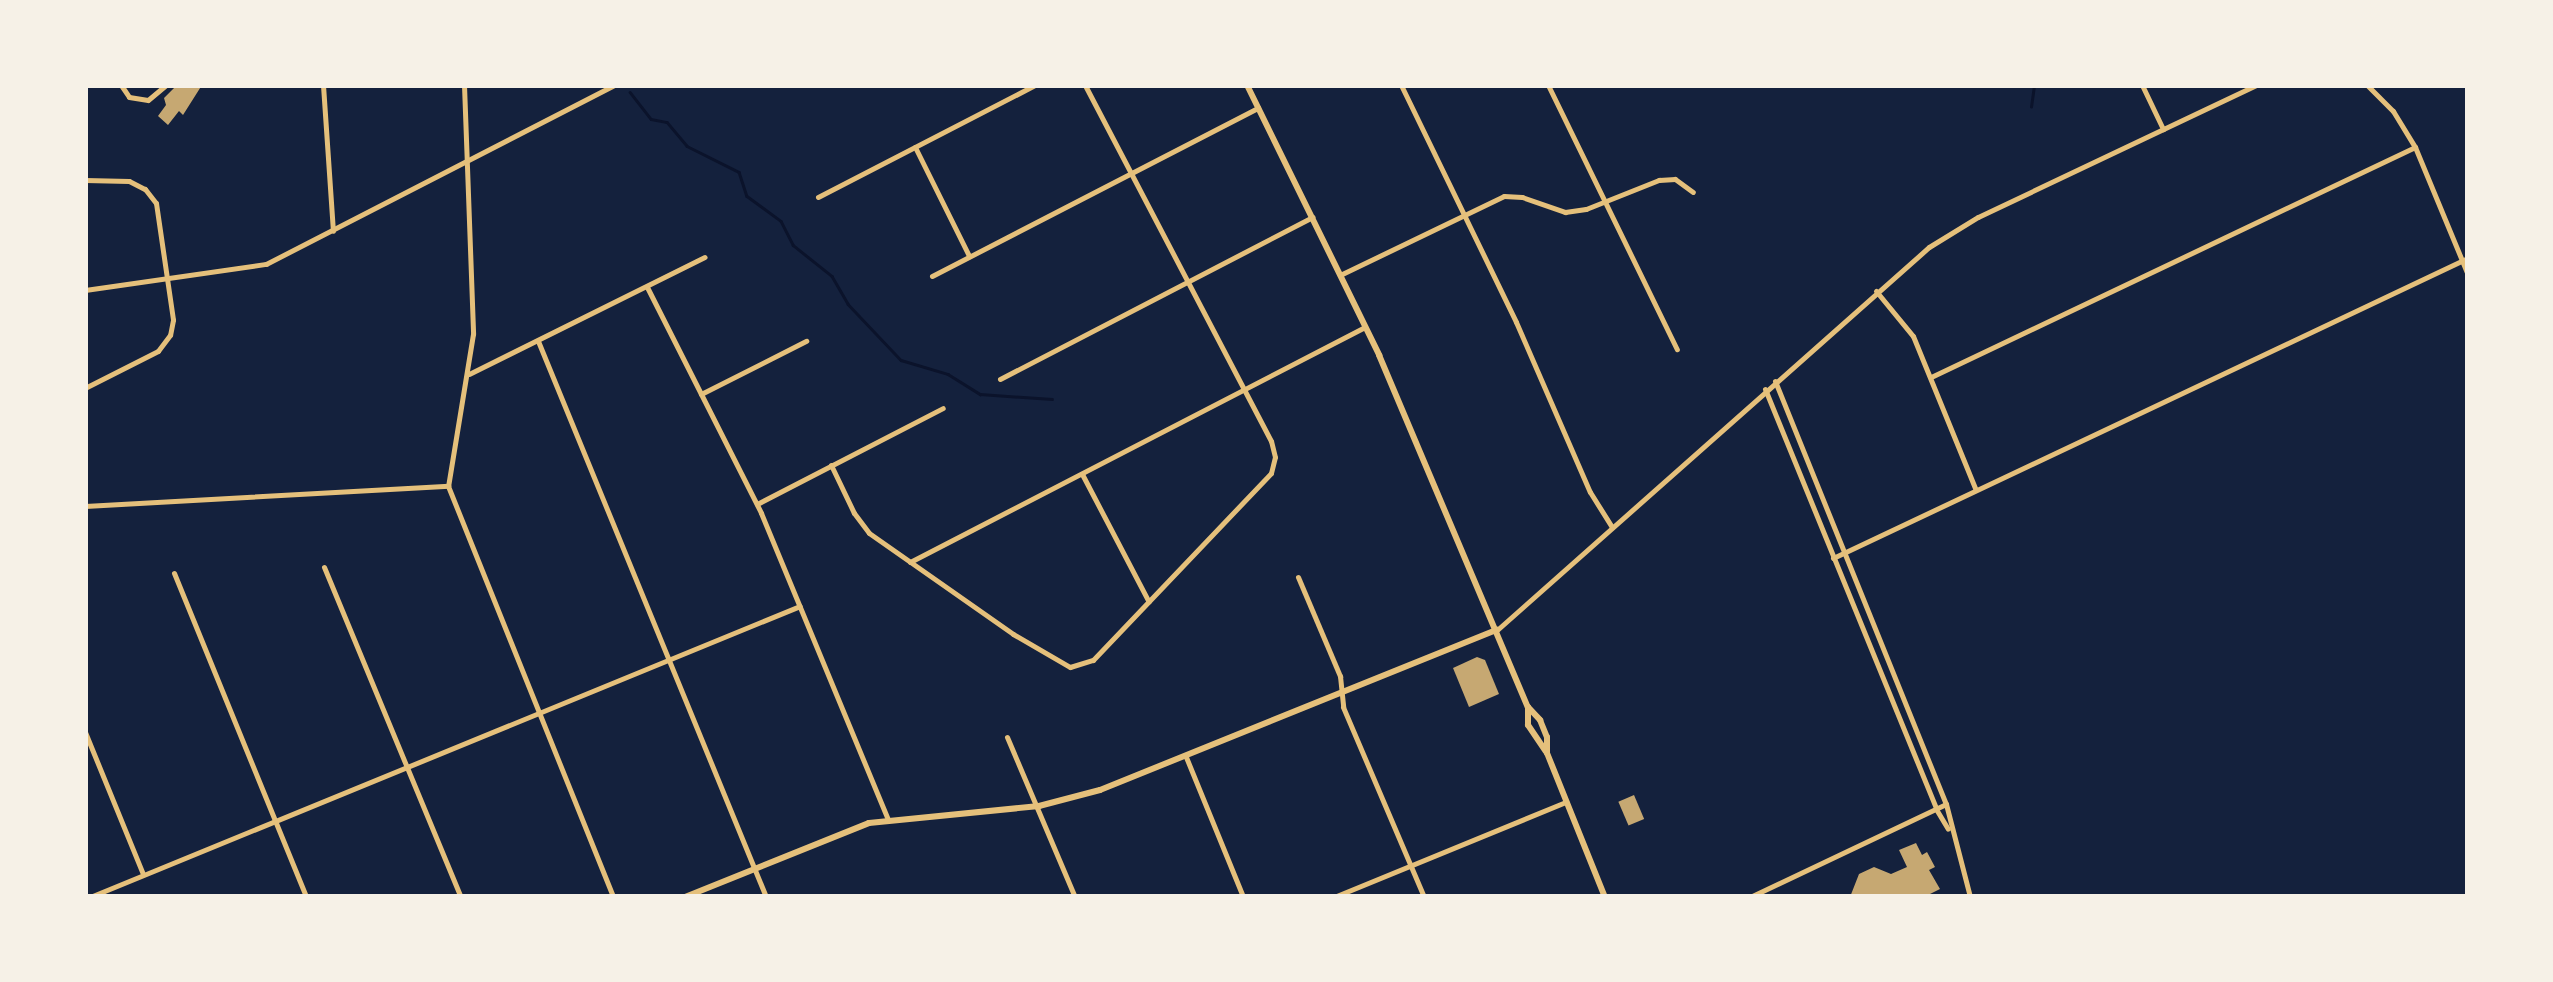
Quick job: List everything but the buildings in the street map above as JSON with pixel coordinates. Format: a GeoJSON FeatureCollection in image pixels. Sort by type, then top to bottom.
{"type":"FeatureCollection","features":[{"type":"Feature","properties":{"kind":"main road"},"geometry":{"type":"LineString","coordinates":[[1247,85],[1365,327],[1528,707],[1540,720],[1546,753],[1605,897]]}},
{"type":"Feature","properties":{"kind":"main road"},"geometry":{"type":"LineString","coordinates":[[685,897],[888,819],[1039,806],[1100,790],[1496,630]]}},
{"type":"Feature","properties":{"kind":"main road"},"geometry":{"type":"LineString","coordinates":[[1528,707],[1528,725],[1535,742],[1546,753]]}},
{"type":"Feature","properties":{"kind":"street"},"geometry":{"type":"LineString","coordinates":[[121,85],[129,97],[148,100],[166,85]]}},
{"type":"Feature","properties":{"kind":"street"},"geometry":{"type":"LineString","coordinates":[[323,85],[328,210],[333,231]]}},
{"type":"Feature","properties":{"kind":"street"},"geometry":{"type":"LineString","coordinates":[[464,85],[473,334],[469,374],[448,464],[448,486],[613,897]]}},
{"type":"Feature","properties":{"kind":"street"},"geometry":{"type":"LineString","coordinates":[[85,290],[266,264],[614,85]]}},
{"type":"Feature","properties":{"kind":"street"},"geometry":{"type":"LineString","coordinates":[[818,197],[1035,85]]}},
{"type":"Feature","properties":{"kind":"street"},"geometry":{"type":"LineString","coordinates":[[831,466],[863,526],[910,562],[1070,667],[1093,660],[1271,473],[1271,441],[1084,85]]}},
{"type":"Feature","properties":{"kind":"street"},"geometry":{"type":"LineString","coordinates":[[1401,85],[1590,492],[1611,526]]}},
{"type":"Feature","properties":{"kind":"street"},"geometry":{"type":"LineString","coordinates":[[1548,85],[1676,349]]}},
{"type":"Feature","properties":{"kind":"street"},"geometry":{"type":"LineString","coordinates":[[2142,85],[2163,129]]}},
{"type":"Feature","properties":{"kind":"street"},"geometry":{"type":"LineString","coordinates":[[1496,630],[1876,291],[1963,225],[2256,85]]}},
{"type":"Feature","properties":{"kind":"street"},"geometry":{"type":"LineString","coordinates":[[2367,85],[2394,111],[2415,146],[2468,274]]}},
{"type":"Feature","properties":{"kind":"street"},"geometry":{"type":"LineString","coordinates":[[932,276],[1258,108]]}},
{"type":"Feature","properties":{"kind":"street"},"geometry":{"type":"LineString","coordinates":[[1930,377],[2415,146]]}},
{"type":"Feature","properties":{"kind":"street"},"geometry":{"type":"LineString","coordinates":[[915,147],[970,257]]}},
{"type":"Feature","properties":{"kind":"street"},"geometry":{"type":"LineString","coordinates":[[1340,275],[1504,196],[1522,197],[1565,212],[1670,178],[1693,192]]}},
{"type":"Feature","properties":{"kind":"street"},"geometry":{"type":"LineString","coordinates":[[85,180],[129,181],[149,194],[159,214],[172,320],[165,344],[85,388]]}},
{"type":"Feature","properties":{"kind":"street"},"geometry":{"type":"LineString","coordinates":[[1000,379],[1312,217]]}},
{"type":"Feature","properties":{"kind":"street"},"geometry":{"type":"LineString","coordinates":[[469,374],[705,257]]}},
{"type":"Feature","properties":{"kind":"street"},"geometry":{"type":"LineString","coordinates":[[1833,558],[2465,259]]}},
{"type":"Feature","properties":{"kind":"street"},"geometry":{"type":"LineString","coordinates":[[647,286],[757,504],[888,819]]}},
{"type":"Feature","properties":{"kind":"street"},"geometry":{"type":"LineString","coordinates":[[1876,291],[1908,327],[1976,490]]}},
{"type":"Feature","properties":{"kind":"street"},"geometry":{"type":"LineString","coordinates":[[910,562],[1365,327]]}},
{"type":"Feature","properties":{"kind":"street"},"geometry":{"type":"LineString","coordinates":[[702,394],[806,340]]}},
{"type":"Feature","properties":{"kind":"street"},"geometry":{"type":"LineString","coordinates":[[538,341],[766,897]]}},
{"type":"Feature","properties":{"kind":"street"},"geometry":{"type":"LineString","coordinates":[[1774,381],[1946,804],[1970,897]]}},
{"type":"Feature","properties":{"kind":"street"},"geometry":{"type":"LineString","coordinates":[[1765,390],[1936,809],[1952,836]]}},
{"type":"Feature","properties":{"kind":"street"},"geometry":{"type":"LineString","coordinates":[[757,504],[943,408]]}},
{"type":"Feature","properties":{"kind":"street"},"geometry":{"type":"LineString","coordinates":[[1082,474],[1149,602]]}},
{"type":"Feature","properties":{"kind":"street"},"geometry":{"type":"LineString","coordinates":[[85,506],[448,486]]}},
{"type":"Feature","properties":{"kind":"street"},"geometry":{"type":"LineString","coordinates":[[324,567],[461,897]]}},
{"type":"Feature","properties":{"kind":"street"},"geometry":{"type":"LineString","coordinates":[[174,573],[306,897]]}},
{"type":"Feature","properties":{"kind":"street"},"geometry":{"type":"LineString","coordinates":[[1298,577],[1340,676],[1343,707],[1424,897]]}},
{"type":"Feature","properties":{"kind":"street"},"geometry":{"type":"LineString","coordinates":[[90,897],[800,606]]}},
{"type":"Feature","properties":{"kind":"street"},"geometry":{"type":"LineString","coordinates":[[85,732],[144,874]]}},
{"type":"Feature","properties":{"kind":"street"},"geometry":{"type":"LineString","coordinates":[[1007,737],[1075,897]]}},
{"type":"Feature","properties":{"kind":"street"},"geometry":{"type":"LineString","coordinates":[[1186,757],[1244,897]]}},
{"type":"Feature","properties":{"kind":"street"},"geometry":{"type":"LineString","coordinates":[[1334,897],[1566,802]]}},
{"type":"Feature","properties":{"kind":"street"},"geometry":{"type":"LineString","coordinates":[[1750,897],[1946,804]]}},
{"type":"Feature","properties":{"kind":"waterway"},"geometry":{"type":"LineString","coordinates":[[2031,107],[2034,85]]}},
{"type":"Feature","properties":{"kind":"waterway"},"geometry":{"type":"LineString","coordinates":[[630,92],[651,119],[667,122],[687,146],[739,172],[747,196],[781,221],[793,245],[832,276],[848,304],[901,360],[948,374],[980,394],[1052,399]]}}]}
